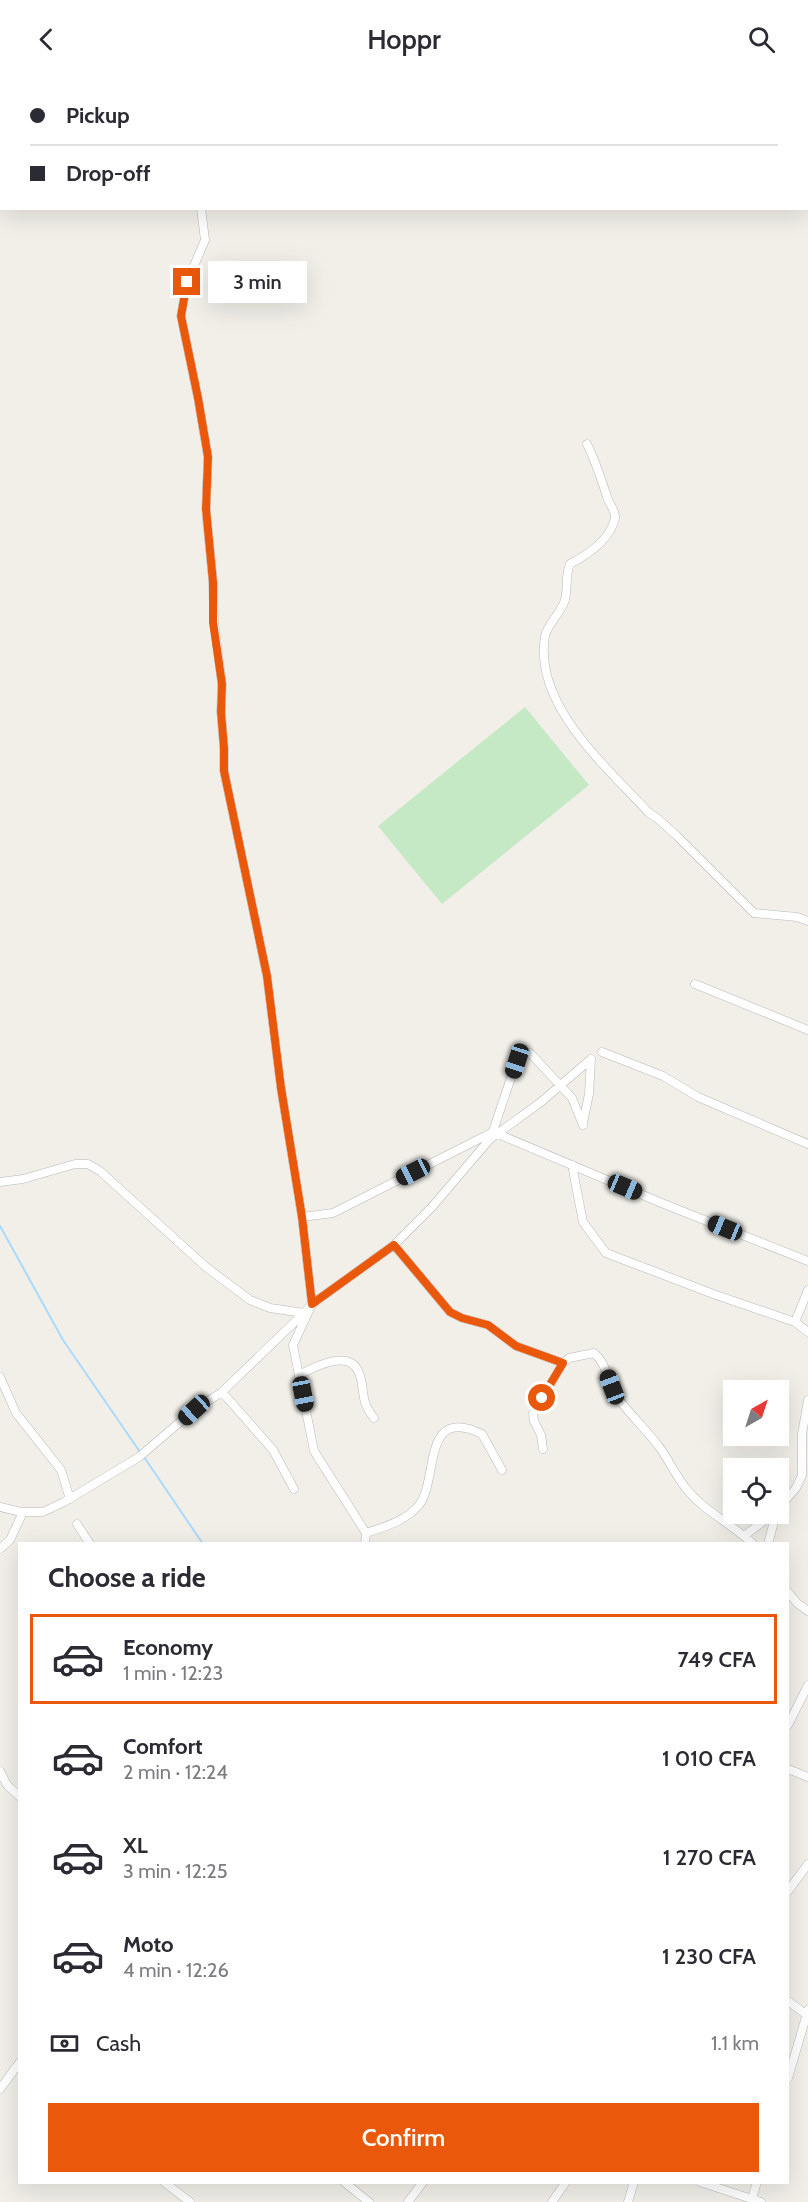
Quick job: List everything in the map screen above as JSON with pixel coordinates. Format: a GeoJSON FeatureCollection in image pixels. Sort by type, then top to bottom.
{"type":"FeatureCollection","features":[{"type":"Feature","properties":{"kind":"street"},"geometry":{"type":"LineString","coordinates":[[201,210],[204,240],[187,282],[181,316],[208,457],[206,509],[213,582],[213,622],[222,684],[224,771],[267,976],[281,1088],[302,1217],[312,1304],[293,1345],[314,1451],[366,1533],[365,1542]]}},
{"type":"Feature","properties":{"kind":"street"},"geometry":{"type":"LineString","coordinates":[[587,444],[599,469],[615,516],[610,531],[599,544],[582,558],[570,564],[564,604],[545,633],[545,664],[550,689],[575,730],[600,760],[649,813],[734,890],[754,913],[808,921]]}},
{"type":"Feature","properties":{"kind":"street"},"geometry":{"type":"LineString","coordinates":[[695,984],[808,1030]]}},
{"type":"Feature","properties":{"kind":"street"},"geometry":{"type":"LineString","coordinates":[[0,1507],[23,1512],[43,1512],[70,1499],[139,1457],[194,1410],[222,1392],[312,1304],[394,1245],[432,1207],[494,1135],[519,1054],[523,1051],[530,1053],[560,1085],[572,1098],[583,1125],[589,1094],[591,1059],[560,1085],[494,1135],[333,1214],[302,1217]]}},
{"type":"Feature","properties":{"kind":"street"},"geometry":{"type":"LineString","coordinates":[[602,1052],[663,1076],[698,1097],[808,1144]]}},
{"type":"Feature","properties":{"kind":"street"},"geometry":{"type":"LineString","coordinates":[[494,1135],[808,1261]]}},
{"type":"Feature","properties":{"kind":"street"},"geometry":{"type":"LineString","coordinates":[[0,1182],[23,1179],[75,1164],[88,1164],[100,1171],[206,1267],[250,1300],[270,1308],[304,1313]]}},
{"type":"Feature","properties":{"kind":"street"},"geometry":{"type":"LineString","coordinates":[[572,1165],[584,1222],[606,1253],[795,1322],[808,1332]]}},
{"type":"Feature","properties":{"kind":"street"},"geometry":{"type":"LineString","coordinates":[[394,1245],[450,1312],[488,1325],[516,1346],[563,1363]]}},
{"type":"Feature","properties":{"kind":"street"},"geometry":{"type":"LineString","coordinates":[[795,1322],[808,1290]]}},
{"type":"Feature","properties":{"kind":"street"},"geometry":{"type":"LineString","coordinates":[[543,1449],[542,1435],[534,1421],[534,1414],[563,1363],[569,1358],[594,1353],[599,1357],[617,1396],[636,1423],[662,1450],[676,1476],[687,1490],[700,1504],[751,1542]]}},
{"type":"Feature","properties":{"kind":"street"},"geometry":{"type":"LineString","coordinates":[[299,1375],[319,1365],[338,1361],[353,1364],[358,1371],[366,1408],[374,1418]]}},
{"type":"Feature","properties":{"kind":"street"},"geometry":{"type":"LineString","coordinates":[[0,1377],[16,1413],[61,1470],[70,1499]]}},
{"type":"Feature","properties":{"kind":"street"},"geometry":{"type":"LineString","coordinates":[[222,1392],[273,1450],[294,1489]]}},
{"type":"Feature","properties":{"kind":"street"},"geometry":{"type":"LineString","coordinates":[[789,1496],[802,1475],[802,1434],[808,1400]]}},
{"type":"Feature","properties":{"kind":"street"},"geometry":{"type":"LineString","coordinates":[[366,1533],[388,1526],[409,1514],[419,1505],[424,1497],[435,1448],[449,1429],[455,1427],[482,1434],[502,1470]]}},
{"type":"Feature","properties":{"kind":"street"},"geometry":{"type":"LineString","coordinates":[[0,1549],[10,1540],[23,1512]]}},
{"type":"Feature","properties":{"kind":"street"},"geometry":{"type":"LineString","coordinates":[[77,1524],[89,1542]]}},
{"type":"Feature","properties":{"kind":"street"},"geometry":{"type":"LineString","coordinates":[[744,1536],[761,1524]]}},
{"type":"Feature","properties":{"kind":"street"},"geometry":{"type":"LineString","coordinates":[[768,1542],[773,1524]]}},
{"type":"Feature","properties":{"kind":"street"},"geometry":{"type":"LineString","coordinates":[[789,1593],[808,1611]]}},
{"type":"Feature","properties":{"kind":"street"},"geometry":{"type":"LineString","coordinates":[[789,1723],[808,1686]]}},
{"type":"Feature","properties":{"kind":"street"},"geometry":{"type":"LineString","coordinates":[[789,1769],[808,1777]]}},
{"type":"Feature","properties":{"kind":"street"},"geometry":{"type":"LineString","coordinates":[[0,1771],[7,1785],[18,1795]]}},
{"type":"Feature","properties":{"kind":"street"},"geometry":{"type":"LineString","coordinates":[[789,1890],[808,1864]]}},
{"type":"Feature","properties":{"kind":"street"},"geometry":{"type":"LineString","coordinates":[[789,2002],[808,2014],[789,2075]]}},
{"type":"Feature","properties":{"kind":"street"},"geometry":{"type":"LineString","coordinates":[[0,2089],[17,2072]]}},
{"type":"Feature","properties":{"kind":"street"},"geometry":{"type":"LineString","coordinates":[[167,2184],[190,2202]]}},
{"type":"Feature","properties":{"kind":"street"},"geometry":{"type":"LineString","coordinates":[[347,2184],[369,2202]]}},
{"type":"Feature","properties":{"kind":"street"},"geometry":{"type":"LineString","coordinates":[[408,2202],[422,2184]]}},
{"type":"Feature","properties":{"kind":"street"},"geometry":{"type":"LineString","coordinates":[[552,2202],[566,2184]]}},
{"type":"Feature","properties":{"kind":"street"},"geometry":{"type":"LineString","coordinates":[[628,2202],[633,2184]]}},
{"type":"Feature","properties":{"kind":"street"},"geometry":{"type":"LineString","coordinates":[[705,2184],[752,2201],[761,2202]]}},
{"type":"Feature","properties":{"kind":"street"},"geometry":{"type":"LineString","coordinates":[[752,2201],[756,2184]]}},
{"type":"Feature","properties":{"kind":"green space"},"geometry":{"type":"Polygon","coordinates":[[[525,707],[589,785],[442,904],[378,826],[525,707]]]}},
{"type":"Feature","properties":{"kind":"waterway"},"geometry":{"type":"LineString","coordinates":[[0,1226],[63,1340],[140,1452]]}},
{"type":"Feature","properties":{"kind":"waterway"},"geometry":{"type":"LineString","coordinates":[[144,1457],[202,1542]]}},
{"type":"Feature","properties":{"kind":"route"},"geometry":{"type":"LineString","coordinates":[[187,282],[180,310],[208,457],[206,509],[213,582],[213,622],[222,684],[224,771],[267,976],[281,1088],[302,1217],[312,1304],[394,1245],[450,1312],[488,1325],[516,1346],[563,1363],[542,1398]]}}]}
